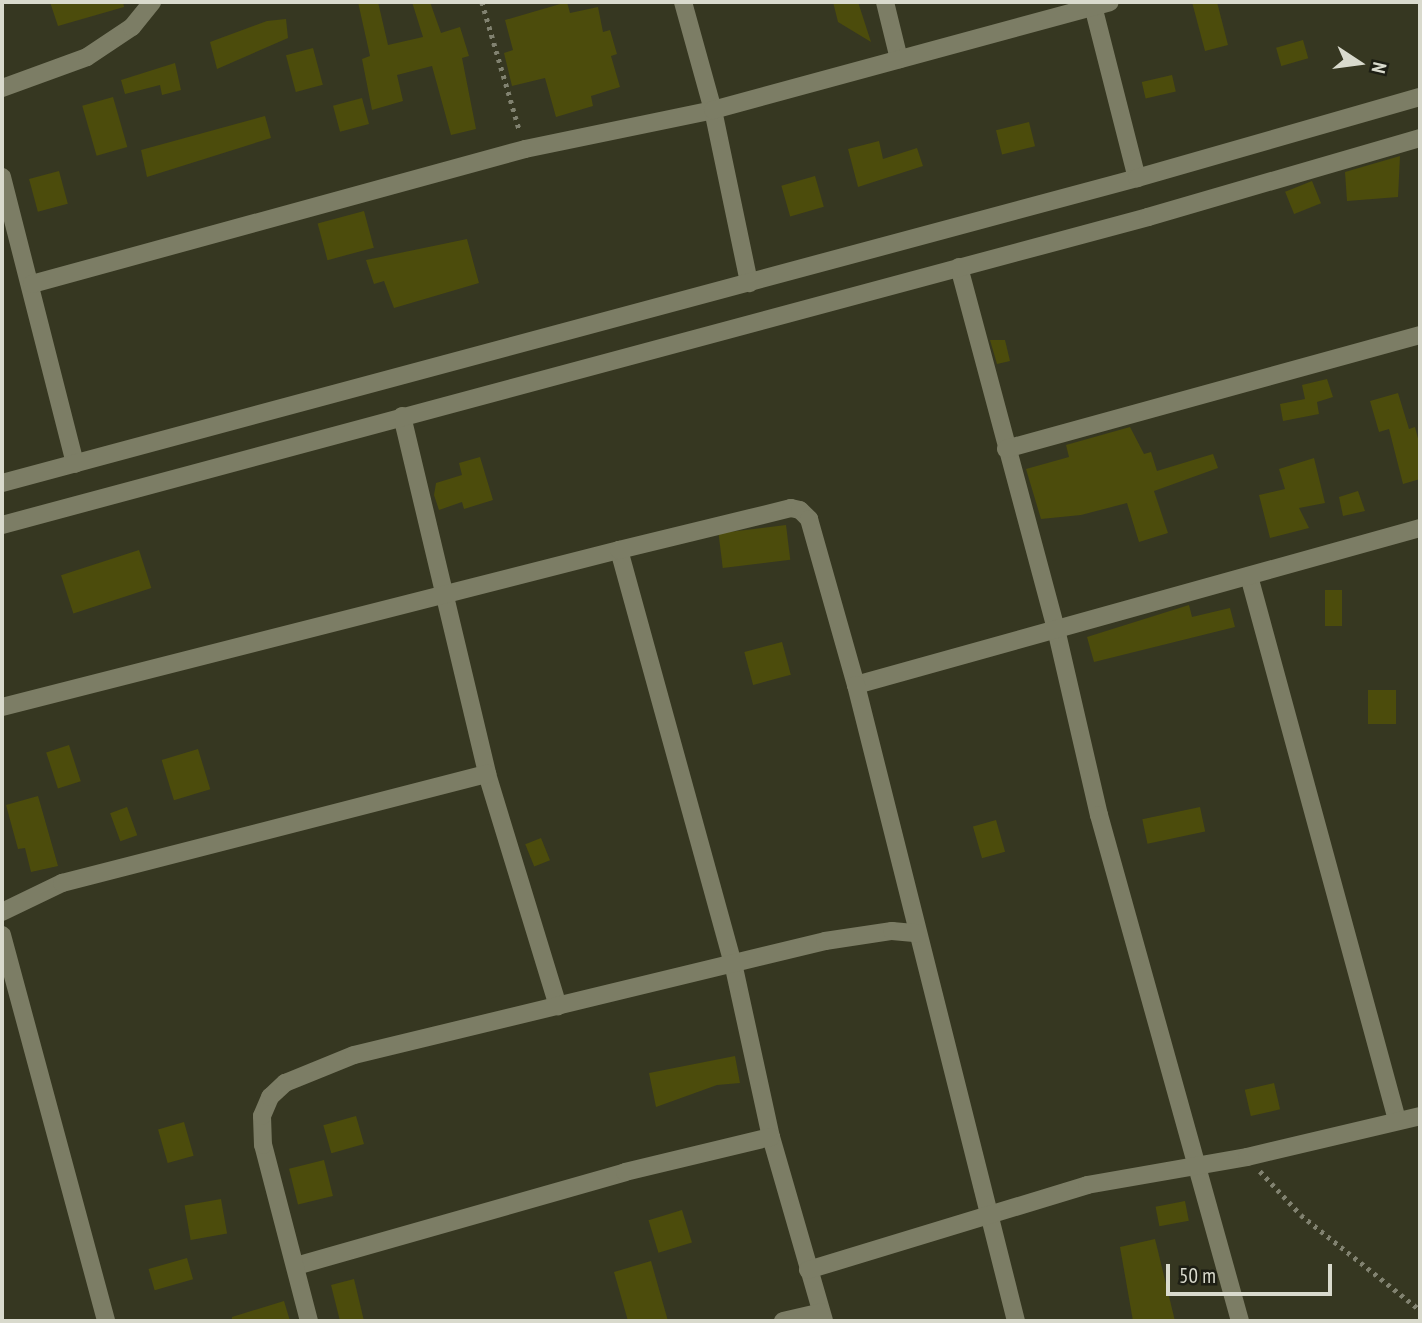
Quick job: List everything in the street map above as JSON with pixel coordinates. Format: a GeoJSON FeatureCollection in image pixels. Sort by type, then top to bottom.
{"type":"FeatureCollection","features":[{"type":"Feature","properties":{"kind":"street"},"geometry":{"type":"LineString","coordinates":[[2,88],[87,57],[132,27],[152,2]]}},
{"type":"Feature","properties":{"kind":"street"},"geometry":{"type":"LineString","coordinates":[[683,2],[713,110],[749,283]]}},
{"type":"Feature","properties":{"kind":"street"},"geometry":{"type":"LineString","coordinates":[[885,2],[899,59]]}},
{"type":"Feature","properties":{"kind":"street"},"geometry":{"type":"LineString","coordinates":[[32,284],[525,149],[713,110],[1098,3],[1137,178]]}},
{"type":"Feature","properties":{"kind":"street"},"geometry":{"type":"LineString","coordinates":[[2,483],[1137,178],[1420,97]]}},
{"type":"Feature","properties":{"kind":"street"},"geometry":{"type":"LineString","coordinates":[[2,525],[959,267],[1420,138]]}},
{"type":"Feature","properties":{"kind":"street"},"geometry":{"type":"LineString","coordinates":[[2,177],[32,284],[75,464]]}},
{"type":"Feature","properties":{"kind":"street"},"geometry":{"type":"LineString","coordinates":[[959,267],[1056,629],[1099,815],[1240,1321]]}},
{"type":"Feature","properties":{"kind":"street"},"geometry":{"type":"LineString","coordinates":[[1006,449],[1420,335]]}},
{"type":"Feature","properties":{"kind":"street"},"geometry":{"type":"LineString","coordinates":[[402,416],[447,592],[487,774],[558,1006]]}},
{"type":"Feature","properties":{"kind":"street"},"geometry":{"type":"LineString","coordinates":[[2,707],[447,592],[791,508],[800,510],[809,519],[856,685],[1016,1321]]}},
{"type":"Feature","properties":{"kind":"street"},"geometry":{"type":"LineString","coordinates":[[856,685],[1420,528]]}},
{"type":"Feature","properties":{"kind":"street"},"geometry":{"type":"LineString","coordinates":[[619,550],[733,963],[771,1137],[822,1316],[783,1321]]}},
{"type":"Feature","properties":{"kind":"street"},"geometry":{"type":"LineString","coordinates":[[1249,576],[1397,1120]]}},
{"type":"Feature","properties":{"kind":"street"},"geometry":{"type":"LineString","coordinates":[[2,912],[62,883],[487,774]]}},
{"type":"Feature","properties":{"kind":"street"},"geometry":{"type":"LineString","coordinates":[[309,1321],[263,1144],[262,1116],[270,1097],[285,1083],[320,1066],[733,963],[867,934],[917,933]]}},
{"type":"Feature","properties":{"kind":"street"},"geometry":{"type":"LineString","coordinates":[[2,935],[106,1321]]}},
{"type":"Feature","properties":{"kind":"street"},"geometry":{"type":"LineString","coordinates":[[808,1270],[987,1213],[1087,1185],[1247,1157],[1420,1116]]}},
{"type":"Feature","properties":{"kind":"street"},"geometry":{"type":"LineString","coordinates":[[296,1266],[625,1172],[771,1137]]}},
{"type":"Feature","properties":{"kind":"path"},"geometry":{"type":"LineString","coordinates":[[482,2],[525,149]]}},
{"type":"Feature","properties":{"kind":"path"},"geometry":{"type":"LineString","coordinates":[[1247,1157],[1301,1215],[1420,1310]]}},
{"type":"Feature","properties":{"kind":"building"},"geometry":{"type":"Polygon","coordinates":[[[50,2],[123,2],[124,7],[58,26],[50,2]]]}},
{"type":"Feature","properties":{"kind":"building"},"geometry":{"type":"Polygon","coordinates":[[[358,2],[378,2],[388,45],[423,37],[412,2],[430,2],[441,33],[460,27],[469,56],[462,58],[476,129],[451,135],[432,66],[397,75],[403,101],[372,110],[362,59],[370,56],[358,2]]]}},
{"type":"Feature","properties":{"kind":"building"},"geometry":{"type":"Polygon","coordinates":[[[567,2],[570,13],[598,7],[603,32],[610,30],[617,54],[611,56],[620,87],[591,96],[593,106],[556,117],[545,78],[512,86],[504,53],[513,50],[505,20],[567,2]]]}},
{"type":"Feature","properties":{"kind":"building"},"geometry":{"type":"Polygon","coordinates":[[[833,2],[858,2],[871,42],[838,22],[833,2]]]}},
{"type":"Feature","properties":{"kind":"building"},"geometry":{"type":"Polygon","coordinates":[[[1192,2],[1217,2],[1228,45],[1205,51],[1192,2]]]}},
{"type":"Feature","properties":{"kind":"building"},"geometry":{"type":"Polygon","coordinates":[[[286,19],[288,38],[217,69],[210,42],[267,21],[286,19]]]}},
{"type":"Feature","properties":{"kind":"building"},"geometry":{"type":"Polygon","coordinates":[[[1303,40],[1308,58],[1281,66],[1276,48],[1303,40]]]}},
{"type":"Feature","properties":{"kind":"building"},"geometry":{"type":"Polygon","coordinates":[[[313,48],[323,85],[296,92],[286,55],[313,48]]]}},
{"type":"Feature","properties":{"kind":"building"},"geometry":{"type":"Polygon","coordinates":[[[175,63],[181,90],[162,95],[160,85],[125,94],[121,80],[175,63]]]}},
{"type":"Feature","properties":{"kind":"building"},"geometry":{"type":"Polygon","coordinates":[[[1172,75],[1176,92],[1146,99],[1142,82],[1172,75]]]}},
{"type":"Feature","properties":{"kind":"building"},"geometry":{"type":"Polygon","coordinates":[[[113,97],[127,147],[97,156],[82,106],[113,97]]]}},
{"type":"Feature","properties":{"kind":"building"},"geometry":{"type":"Polygon","coordinates":[[[362,98],[369,124],[340,132],[333,106],[362,98]]]}},
{"type":"Feature","properties":{"kind":"building"},"geometry":{"type":"Polygon","coordinates":[[[265,116],[271,138],[147,177],[141,150],[265,116]]]}},
{"type":"Feature","properties":{"kind":"building"},"geometry":{"type":"Polygon","coordinates":[[[1029,122],[1035,146],[1002,154],[996,130],[1029,122]]]}},
{"type":"Feature","properties":{"kind":"building"},"geometry":{"type":"Polygon","coordinates":[[[879,141],[883,159],[917,148],[923,166],[858,187],[848,149],[879,141]]]}},
{"type":"Feature","properties":{"kind":"building"},"geometry":{"type":"Polygon","coordinates":[[[1400,156],[1398,197],[1347,201],[1345,172],[1400,156]]]}},
{"type":"Feature","properties":{"kind":"building"},"geometry":{"type":"Polygon","coordinates":[[[59,171],[68,204],[38,212],[29,179],[59,171]]]}},
{"type":"Feature","properties":{"kind":"building"},"geometry":{"type":"Polygon","coordinates":[[[815,176],[824,207],[790,216],[781,186],[815,176]]]}},
{"type":"Feature","properties":{"kind":"building"},"geometry":{"type":"Polygon","coordinates":[[[1312,181],[1321,203],[1294,214],[1285,192],[1312,181]]]}},
{"type":"Feature","properties":{"kind":"building"},"geometry":{"type":"Polygon","coordinates":[[[364,211],[374,248],[327,260],[318,223],[364,211]]]}},
{"type":"Feature","properties":{"kind":"building"},"geometry":{"type":"Polygon","coordinates":[[[467,239],[479,283],[394,308],[384,281],[374,284],[366,260],[467,239]]]}},
{"type":"Feature","properties":{"kind":"building"},"geometry":{"type":"Polygon","coordinates":[[[990,340],[1005,340],[1010,361],[997,364],[990,340]]]}},
{"type":"Feature","properties":{"kind":"building"},"geometry":{"type":"Polygon","coordinates":[[[1327,379],[1333,397],[1317,402],[1319,414],[1283,421],[1280,404],[1305,399],[1302,385],[1327,379]]]}},
{"type":"Feature","properties":{"kind":"building"},"geometry":{"type":"Polygon","coordinates":[[[1398,393],[1409,429],[1415,427],[1420,446],[1420,479],[1403,484],[1389,429],[1379,432],[1370,401],[1398,393]]]}},
{"type":"Feature","properties":{"kind":"building"},"geometry":{"type":"Polygon","coordinates":[[[1130,427],[1144,454],[1151,452],[1157,471],[1213,454],[1218,468],[1154,491],[1168,533],[1139,542],[1127,503],[1081,515],[1041,519],[1026,469],[1069,457],[1066,445],[1130,427]]]}},
{"type":"Feature","properties":{"kind":"building"},"geometry":{"type":"Polygon","coordinates":[[[480,457],[493,500],[464,509],[462,502],[439,510],[434,495],[436,483],[462,475],[459,463],[480,457]]]}},
{"type":"Feature","properties":{"kind":"building"},"geometry":{"type":"Polygon","coordinates":[[[1314,458],[1325,503],[1299,508],[1309,528],[1270,538],[1259,495],[1285,489],[1279,469],[1314,458]]]}},
{"type":"Feature","properties":{"kind":"building"},"geometry":{"type":"Polygon","coordinates":[[[1358,491],[1365,511],[1343,516],[1339,497],[1358,491]]]}},
{"type":"Feature","properties":{"kind":"building"},"geometry":{"type":"Polygon","coordinates":[[[786,525],[790,560],[723,568],[719,533],[786,525]]]}},
{"type":"Feature","properties":{"kind":"building"},"geometry":{"type":"Polygon","coordinates":[[[139,550],[151,588],[73,613],[61,575],[139,550]]]}},
{"type":"Feature","properties":{"kind":"building"},"geometry":{"type":"Polygon","coordinates":[[[1325,590],[1342,590],[1342,626],[1325,626],[1325,590]]]}},
{"type":"Feature","properties":{"kind":"building"},"geometry":{"type":"Polygon","coordinates":[[[1189,605],[1192,617],[1230,608],[1235,627],[1094,662],[1087,637],[1189,605]]]}},
{"type":"Feature","properties":{"kind":"building"},"geometry":{"type":"Polygon","coordinates":[[[782,642],[791,675],[753,685],[744,652],[782,642]]]}},
{"type":"Feature","properties":{"kind":"building"},"geometry":{"type":"Polygon","coordinates":[[[1368,690],[1396,690],[1396,724],[1368,724],[1368,690]]]}},
{"type":"Feature","properties":{"kind":"building"},"geometry":{"type":"Polygon","coordinates":[[[69,745],[81,781],[58,789],[46,752],[69,745]]]}},
{"type":"Feature","properties":{"kind":"building"},"geometry":{"type":"Polygon","coordinates":[[[198,749],[210,789],[174,800],[162,760],[198,749]]]}},
{"type":"Feature","properties":{"kind":"building"},"geometry":{"type":"Polygon","coordinates":[[[38,796],[58,866],[31,872],[25,848],[18,849],[6,805],[38,796]]]}},
{"type":"Feature","properties":{"kind":"building"},"geometry":{"type":"Polygon","coordinates":[[[127,807],[137,835],[120,841],[110,813],[127,807]]]}},
{"type":"Feature","properties":{"kind":"building"},"geometry":{"type":"Polygon","coordinates":[[[1200,807],[1205,831],[1147,844],[1142,819],[1200,807]]]}},
{"type":"Feature","properties":{"kind":"building"},"geometry":{"type":"Polygon","coordinates":[[[996,820],[1005,852],[982,858],[973,827],[996,820]]]}},
{"type":"Feature","properties":{"kind":"building"},"geometry":{"type":"Polygon","coordinates":[[[541,838],[550,860],[534,867],[525,844],[541,838]]]}},
{"type":"Feature","properties":{"kind":"building"},"geometry":{"type":"Polygon","coordinates":[[[735,1056],[740,1083],[717,1085],[656,1107],[649,1073],[735,1056]]]}},
{"type":"Feature","properties":{"kind":"building"},"geometry":{"type":"Polygon","coordinates":[[[1274,1083],[1280,1109],[1251,1116],[1245,1090],[1274,1083]]]}},
{"type":"Feature","properties":{"kind":"building"},"geometry":{"type":"Polygon","coordinates":[[[356,1116],[364,1144],[331,1153],[323,1125],[356,1116]]]}},
{"type":"Feature","properties":{"kind":"building"},"geometry":{"type":"Polygon","coordinates":[[[184,1122],[194,1156],[168,1163],[158,1129],[184,1122]]]}},
{"type":"Feature","properties":{"kind":"building"},"geometry":{"type":"Polygon","coordinates":[[[324,1160],[333,1196],[298,1205],[289,1169],[324,1160]]]}},
{"type":"Feature","properties":{"kind":"building"},"geometry":{"type":"Polygon","coordinates":[[[221,1199],[227,1233],[191,1240],[185,1205],[221,1199]]]}},
{"type":"Feature","properties":{"kind":"building"},"geometry":{"type":"Polygon","coordinates":[[[1185,1201],[1189,1221],[1159,1226],[1156,1207],[1185,1201]]]}},
{"type":"Feature","properties":{"kind":"building"},"geometry":{"type":"Polygon","coordinates":[[[682,1210],[692,1243],[658,1253],[649,1220],[682,1210]]]}},
{"type":"Feature","properties":{"kind":"building"},"geometry":{"type":"Polygon","coordinates":[[[1155,1239],[1175,1321],[1133,1321],[1120,1247],[1155,1239]]]}},
{"type":"Feature","properties":{"kind":"building"},"geometry":{"type":"Polygon","coordinates":[[[187,1258],[193,1279],[155,1290],[149,1269],[187,1258]]]}},
{"type":"Feature","properties":{"kind":"building"},"geometry":{"type":"Polygon","coordinates":[[[651,1261],[668,1321],[628,1321],[614,1272],[651,1261]]]}},
{"type":"Feature","properties":{"kind":"building"},"geometry":{"type":"Polygon","coordinates":[[[354,1279],[364,1321],[340,1321],[331,1285],[354,1279]]]}},
{"type":"Feature","properties":{"kind":"building"},"geometry":{"type":"Polygon","coordinates":[[[284,1301],[290,1321],[232,1321],[232,1317],[284,1301]]]}}]}
